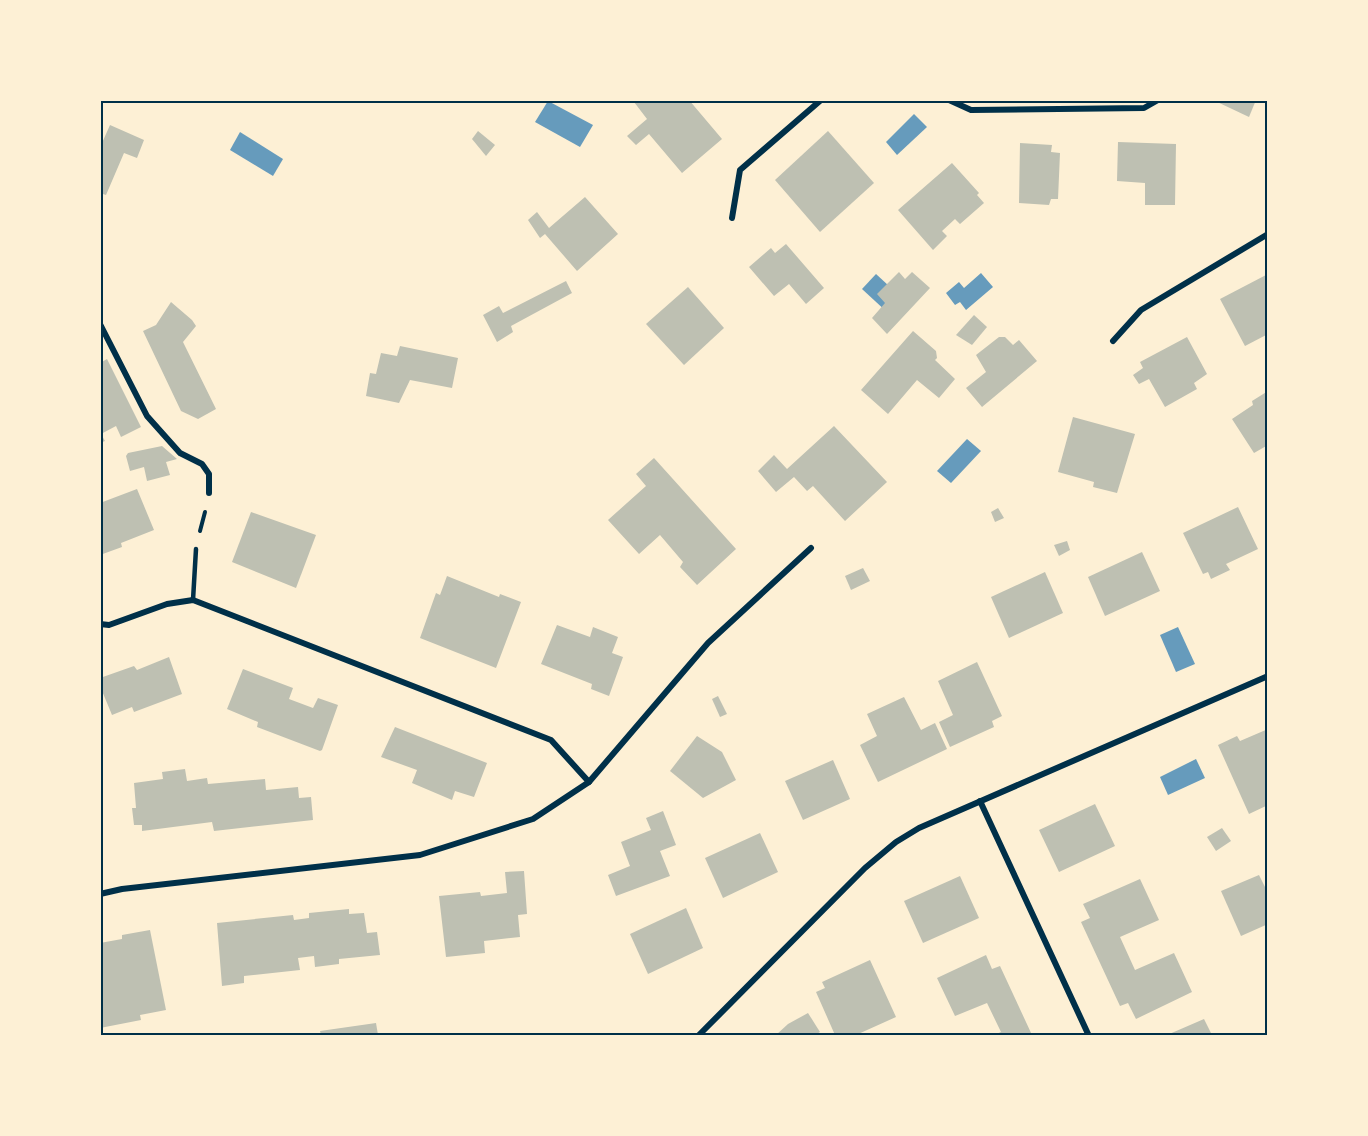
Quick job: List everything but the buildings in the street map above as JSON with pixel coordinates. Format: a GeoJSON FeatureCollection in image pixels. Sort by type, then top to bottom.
{"type":"FeatureCollection","features":[{"type":"Feature","properties":{"kind":"street"},"geometry":{"type":"LineString","coordinates":[[732,218],[740,170],[821,100]]}},
{"type":"Feature","properties":{"kind":"street"},"geometry":{"type":"LineString","coordinates":[[949,100],[971,110],[1144,108],[1158,100]]}},
{"type":"Feature","properties":{"kind":"street"},"geometry":{"type":"LineString","coordinates":[[1113,340],[1141,310],[1268,234]]}},
{"type":"Feature","properties":{"kind":"street"},"geometry":{"type":"LineString","coordinates":[[100,324],[147,416],[180,453],[202,464],[209,474],[209,493]]}},
{"type":"Feature","properties":{"kind":"street"},"geometry":{"type":"LineString","coordinates":[[100,894],[122,889],[420,855],[533,819],[589,782],[708,643],[811,548]]}},
{"type":"Feature","properties":{"kind":"street"},"geometry":{"type":"LineString","coordinates":[[100,624],[109,625],[167,604],[193,600],[551,740],[589,782]]}},
{"type":"Feature","properties":{"kind":"street"},"geometry":{"type":"LineString","coordinates":[[698,1035],[840,892],[896,842],[919,828],[1268,676]]}},
{"type":"Feature","properties":{"kind":"street"},"geometry":{"type":"LineString","coordinates":[[980,801],[1089,1035]]}},
{"type":"Feature","properties":{"kind":"lane"},"geometry":{"type":"LineString","coordinates":[[193,600],[196,549]]}},
{"type":"Feature","properties":{"kind":"path"},"geometry":{"type":"LineString","coordinates":[[196,549],[209,493]]}},
{"type":"Feature","properties":{"kind":"water"},"geometry":{"type":"Polygon","coordinates":[[[548,101],[593,125],[580,147],[535,122],[548,101]]]}},
{"type":"Feature","properties":{"kind":"water"},"geometry":{"type":"Polygon","coordinates":[[[914,114],[927,127],[897,155],[886,142],[914,114]]]}},
{"type":"Feature","properties":{"kind":"water"},"geometry":{"type":"Polygon","coordinates":[[[240,132],[283,159],[273,176],[230,150],[240,132]]]}},
{"type":"Feature","properties":{"kind":"water"},"geometry":{"type":"Polygon","coordinates":[[[981,273],[993,287],[966,310],[960,302],[955,305],[946,293],[959,282],[964,288],[981,273]]]}},
{"type":"Feature","properties":{"kind":"water"},"geometry":{"type":"Polygon","coordinates":[[[876,274],[902,298],[888,313],[862,289],[876,274]]]}},
{"type":"Feature","properties":{"kind":"water"},"geometry":{"type":"Polygon","coordinates":[[[967,439],[981,451],[951,483],[937,471],[967,439]]]}},
{"type":"Feature","properties":{"kind":"water"},"geometry":{"type":"Polygon","coordinates":[[[1178,627],[1195,664],[1176,672],[1160,635],[1178,627]]]}},
{"type":"Feature","properties":{"kind":"water"},"geometry":{"type":"Polygon","coordinates":[[[1196,759],[1205,778],[1168,795],[1160,777],[1196,759]]]}}]}
